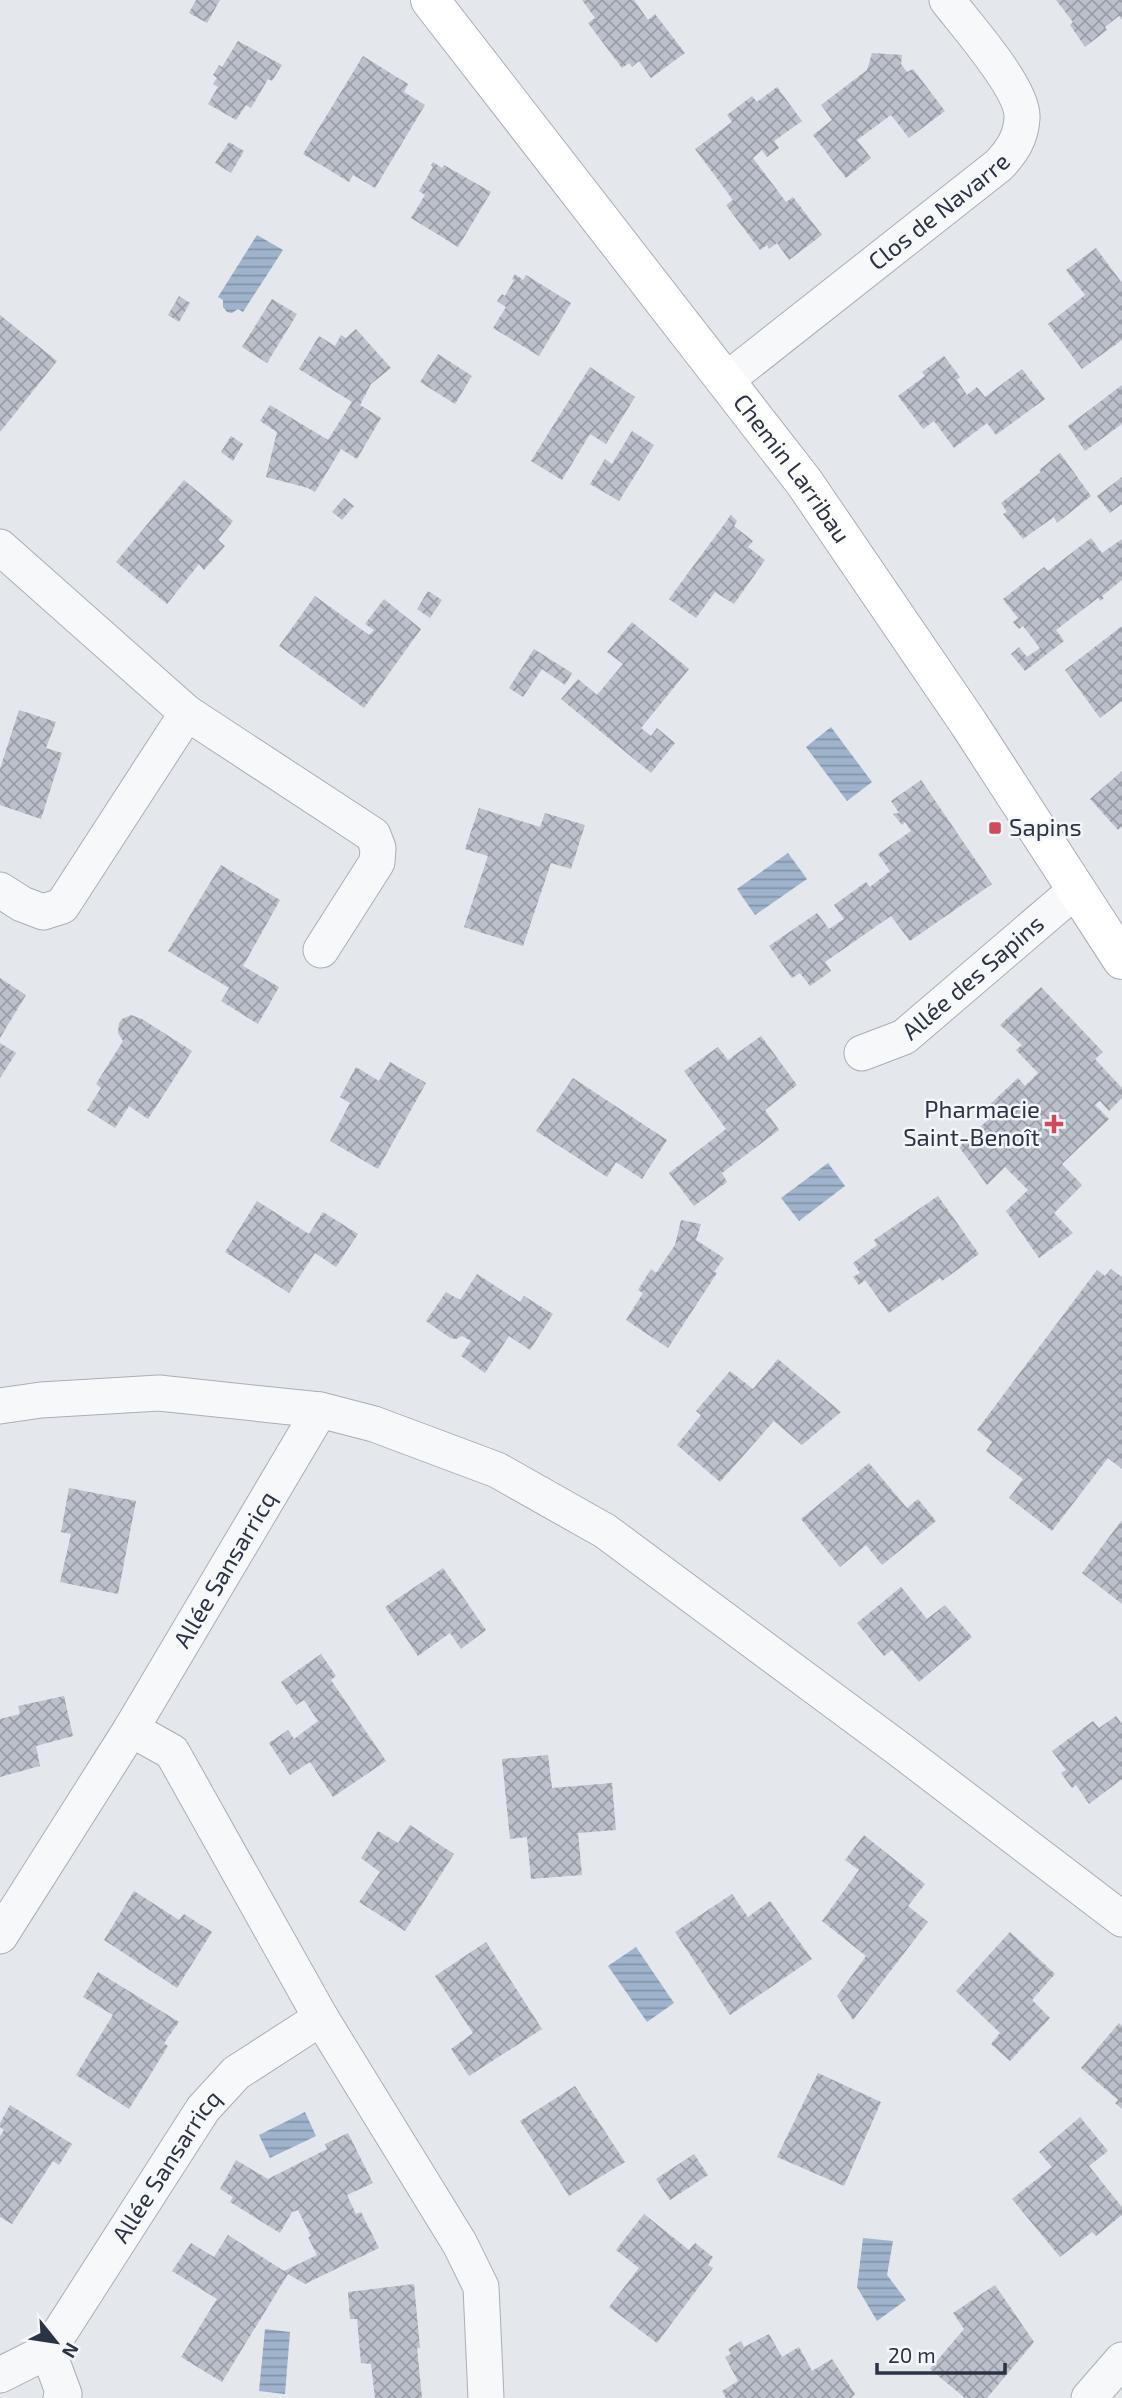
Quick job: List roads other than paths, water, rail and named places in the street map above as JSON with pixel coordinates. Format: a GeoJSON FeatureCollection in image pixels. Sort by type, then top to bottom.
{"type":"FeatureCollection","features":[{"type":"Feature","properties":{"kind":"street","name":"Chemin Larribau"},"geometry":{"type":"LineString","coordinates":[[430,0],[804,482],[1122,960]]}},
{"type":"Feature","properties":{"kind":"street","name":"Clos de Navarre"},"geometry":{"type":"LineString","coordinates":[[724,381],[999,165],[1014,148],[1023,114],[1014,88],[947,0]]}},
{"type":"Feature","properties":{"kind":"street"},"geometry":{"type":"LineString","coordinates":[[0,547],[187,713],[373,835],[378,848],[377,862],[321,950]]}},
{"type":"Feature","properties":{"kind":"street"},"geometry":{"type":"LineString","coordinates":[[0,890],[22,904],[44,912],[62,906],[187,713]]}},
{"type":"Feature","properties":{"kind":"street","name":"Allée des Sapins"},"geometry":{"type":"LineString","coordinates":[[862,1054],[904,1037],[1077,889]]}},
{"type":"Feature","properties":{"kind":"street"},"geometry":{"type":"LineString","coordinates":[[0,1406],[41,1400],[159,1393],[320,1410],[374,1424],[496,1471],[605,1531],[914,1760],[1122,1919]]}},
{"type":"Feature","properties":{"kind":"street","name":"Allée Sansarricq"},"geometry":{"type":"LineString","coordinates":[[0,1936],[131,1729],[320,1410]]}},
{"type":"Feature","properties":{"kind":"street"},"geometry":{"type":"LineString","coordinates":[[131,1729],[172,1752],[321,2018],[460,2244],[481,2287],[486,2398]]}},
{"type":"Feature","properties":{"kind":"street","name":"Allée Sansarricq"},"geometry":{"type":"LineString","coordinates":[[48,2351],[203,2109],[236,2073],[321,2018]]}},
{"type":"Feature","properties":{"kind":"street"},"geometry":{"type":"LineString","coordinates":[[0,2375],[48,2351],[64,2394],[61,2398]]}},
{"type":"Feature","properties":{"kind":"street"},"geometry":{"type":"LineString","coordinates":[[1089,2398],[1122,2360]]}},
{"type":"Feature","properties":{"kind":"water"},"geometry":{"type":"Polygon","coordinates":[[[257,235],[283,250],[243,312],[238,309],[232,313],[227,312],[223,307],[223,300],[218,297],[257,235]]]}},
{"type":"Feature","properties":{"kind":"water"},"geometry":{"type":"Polygon","coordinates":[[[831,727],[872,782],[847,801],[806,747],[831,727]]]}},
{"type":"Feature","properties":{"kind":"water"},"geometry":{"type":"Polygon","coordinates":[[[788,853],[807,879],[755,915],[737,889],[788,853]]]}},
{"type":"Feature","properties":{"kind":"water"},"geometry":{"type":"Polygon","coordinates":[[[828,1163],[845,1186],[799,1221],[781,1198],[828,1163]]]}},
{"type":"Feature","properties":{"kind":"water"},"geometry":{"type":"Polygon","coordinates":[[[636,1947],[674,2003],[647,2022],[608,1966],[636,1947]]]}},
{"type":"Feature","properties":{"kind":"water"},"geometry":{"type":"Polygon","coordinates":[[[305,2112],[316,2136],[270,2158],[259,2135],[305,2112]]]}},
{"type":"Feature","properties":{"kind":"water"},"geometry":{"type":"Polygon","coordinates":[[[863,2238],[893,2241],[887,2275],[906,2300],[877,2321],[857,2287],[863,2238]]]}},
{"type":"Feature","properties":{"kind":"water"},"geometry":{"type":"Polygon","coordinates":[[[265,2329],[290,2332],[285,2394],[259,2391],[265,2329]]]}},
{"type":"Feature","properties":{"kind":"place","name":"Sapins"},"geometry":{"type":"Point","coordinates":[995,828]}},
{"type":"Feature","properties":{"kind":"place","name":"Pharmacie Saint-Benoît"},"geometry":{"type":"Point","coordinates":[1054,1124]}}]}
